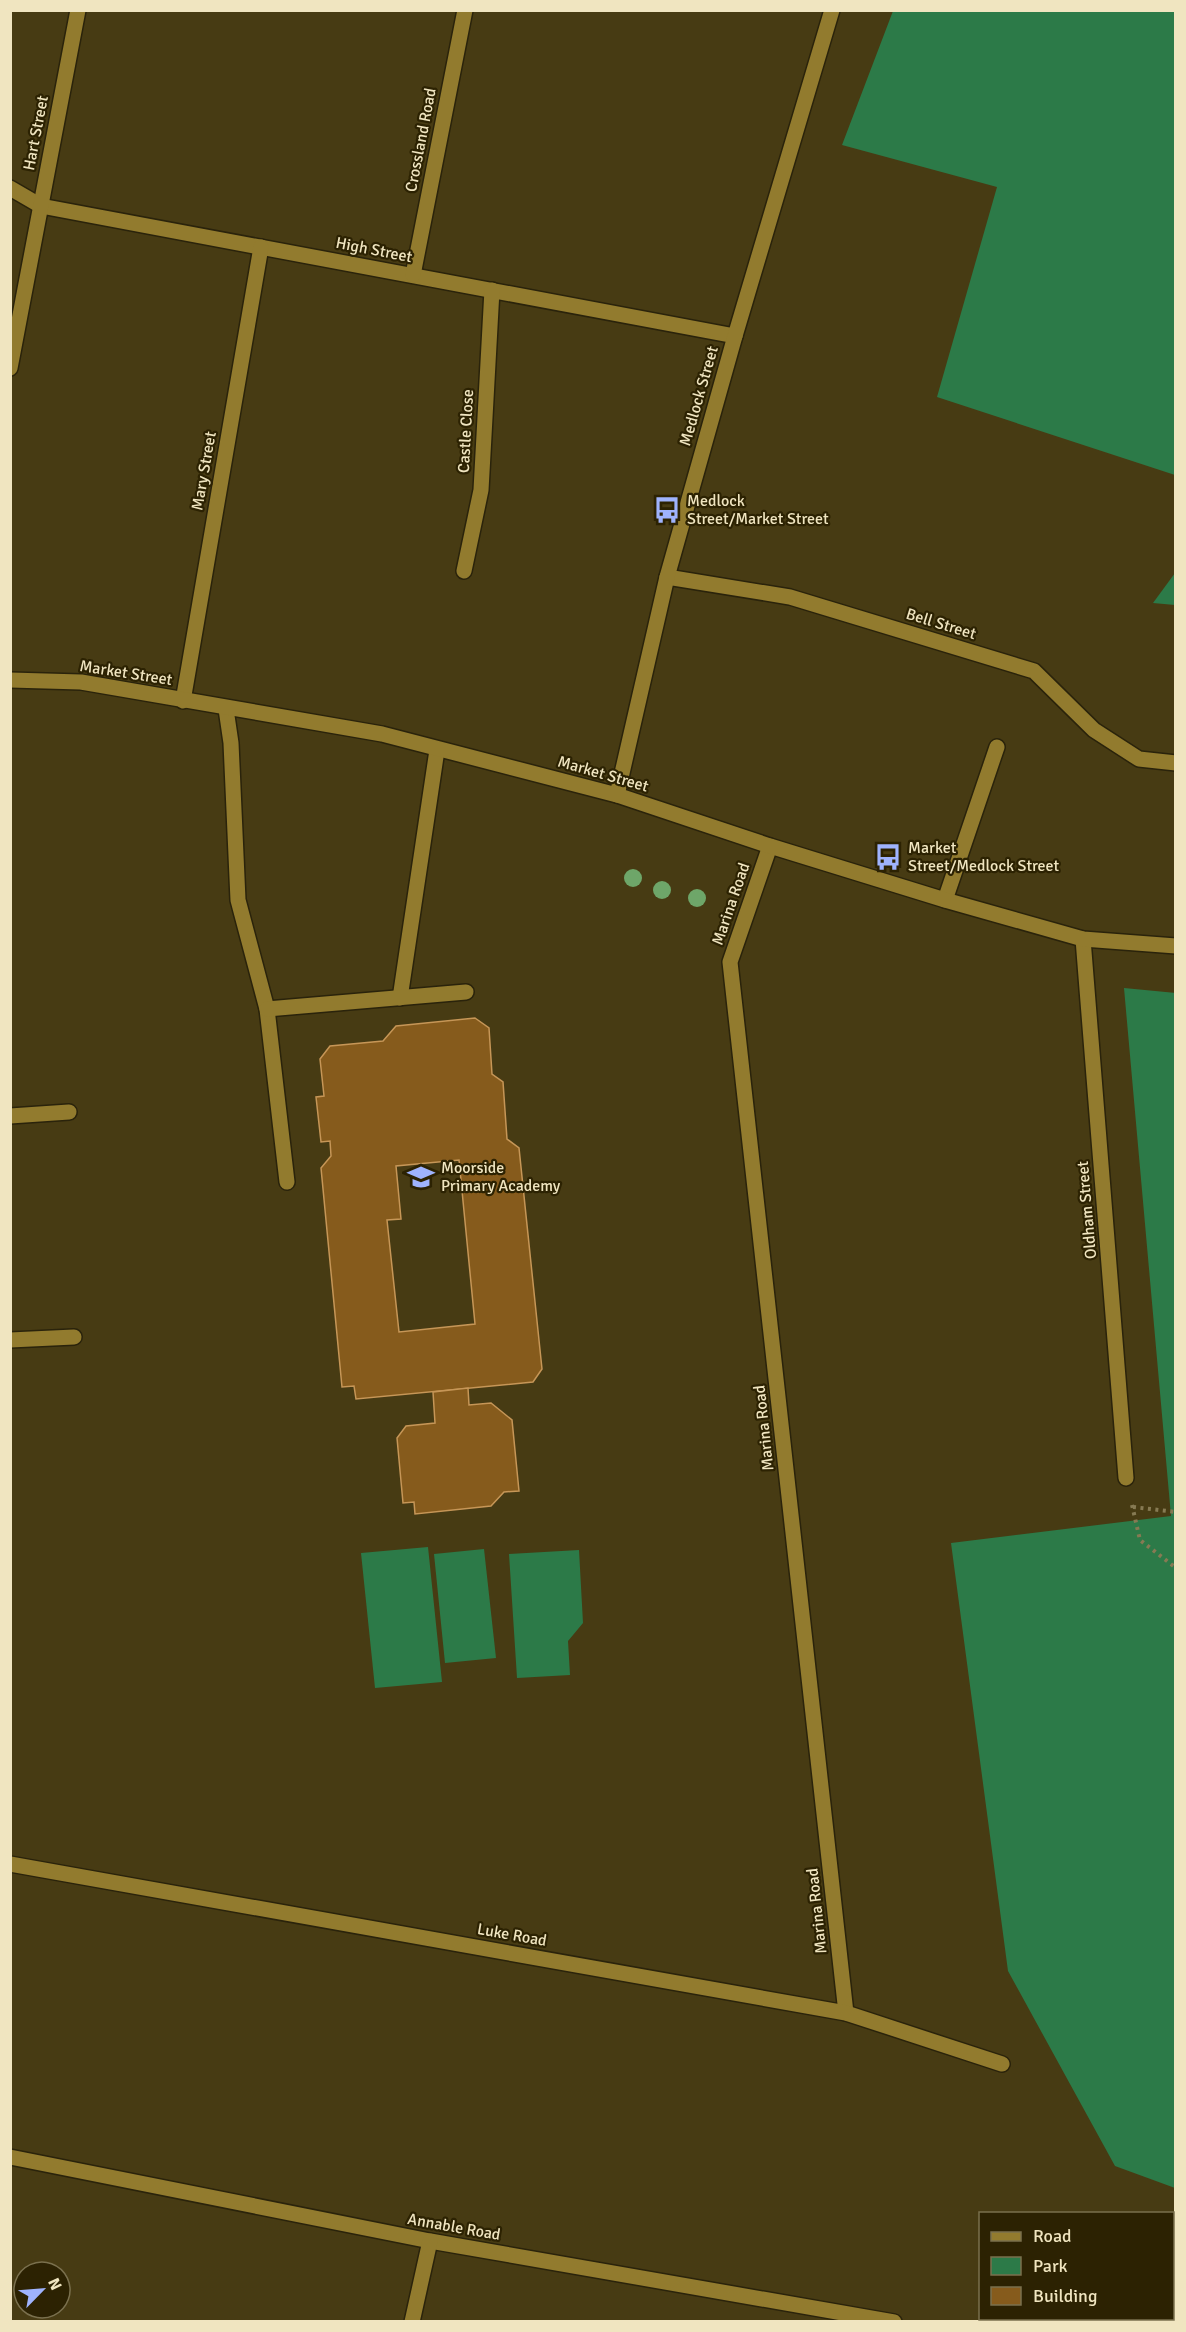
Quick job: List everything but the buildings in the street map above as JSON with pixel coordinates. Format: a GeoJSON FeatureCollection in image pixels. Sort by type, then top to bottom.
{"type":"FeatureCollection","features":[{"type":"Feature","properties":{"kind":"street","name":"Hart Street"},"geometry":{"type":"LineString","coordinates":[[10,368],[78,10]]}},
{"type":"Feature","properties":{"kind":"street","name":"Crossland Road"},"geometry":{"type":"LineString","coordinates":[[413,276],[465,10]]}},
{"type":"Feature","properties":{"kind":"street","name":"Medlock Street"},"geometry":{"type":"LineString","coordinates":[[617,795],[667,577],[735,336],[832,10]]}},
{"type":"Feature","properties":{"kind":"street","name":"High Street"},"geometry":{"type":"LineString","coordinates":[[10,188],[41,206],[735,336]]}},
{"type":"Feature","properties":{"kind":"street","name":"Mary Street"},"geometry":{"type":"LineString","coordinates":[[183,701],[261,247]]}},
{"type":"Feature","properties":{"kind":"street","name":"Castle Close"},"geometry":{"type":"LineString","coordinates":[[464,571],[481,490],[492,290]]}},
{"type":"Feature","properties":{"kind":"street","name":"Bell Street"},"geometry":{"type":"LineString","coordinates":[[667,577],[790,597],[1034,671],[1094,730],[1139,759],[1176,763]]}},
{"type":"Feature","properties":{"kind":"street","name":"Market Street"},"geometry":{"type":"LineString","coordinates":[[10,680],[81,682],[226,709],[382,734],[617,795],[770,846],[945,900],[1083,939],[1176,946]]}},
{"type":"Feature","properties":{"kind":"street"},"geometry":{"type":"LineString","coordinates":[[226,709],[231,743],[238,900],[267,1010],[287,1182]]}},
{"type":"Feature","properties":{"kind":"street"},"geometry":{"type":"LineString","coordinates":[[945,900],[997,747]]}},
{"type":"Feature","properties":{"kind":"street"},"geometry":{"type":"LineString","coordinates":[[400,998],[437,750]]}},
{"type":"Feature","properties":{"kind":"street","name":"Marina Road"},"geometry":{"type":"LineString","coordinates":[[770,846],[730,962],[846,2013]]}},
{"type":"Feature","properties":{"kind":"street","name":"Oldham Street"},"geometry":{"type":"LineString","coordinates":[[1083,939],[1126,1478]]}},
{"type":"Feature","properties":{"kind":"street"},"geometry":{"type":"LineString","coordinates":[[267,1010],[466,992]]}},
{"type":"Feature","properties":{"kind":"street"},"geometry":{"type":"LineString","coordinates":[[10,1116],[69,1112]]}},
{"type":"Feature","properties":{"kind":"street"},"geometry":{"type":"LineString","coordinates":[[10,1341],[74,1338]]}},
{"type":"Feature","properties":{"kind":"street","name":"Luke Road"},"geometry":{"type":"LineString","coordinates":[[10,1864],[846,2013],[1002,2064]]}},
{"type":"Feature","properties":{"kind":"street","name":"Annable Road"},"geometry":{"type":"LineString","coordinates":[[10,2157],[430,2241],[860,2318],[894,2322]]}},
{"type":"Feature","properties":{"kind":"street"},"geometry":{"type":"LineString","coordinates":[[412,2322],[430,2241]]}},
{"type":"Feature","properties":{"kind":"path"},"geometry":{"type":"LineString","coordinates":[[1126,1478],[1140,1540],[1176,1568]]}},
{"type":"Feature","properties":{"kind":"path"},"geometry":{"type":"LineString","coordinates":[[1132,1506],[1176,1512]]}},
{"type":"Feature","properties":{"kind":"green space"},"geometry":{"type":"Polygon","coordinates":[[[893,11],[1175,11],[1175,475],[937,397],[997,187],[842,145],[893,11]]]}},
{"type":"Feature","properties":{"kind":"green space"},"geometry":{"type":"Polygon","coordinates":[[[1175,573],[1175,605],[1153,603],[1175,573]]]}},
{"type":"Feature","properties":{"kind":"green space"},"geometry":{"type":"Polygon","coordinates":[[[1124,988],[1176,993],[1175,2188],[1115,2166],[1008,1971],[951,1543],[1171,1516],[1124,988]]]}},
{"type":"Feature","properties":{"kind":"green space"},"geometry":{"type":"Polygon","coordinates":[[[428,1547],[442,1682],[375,1688],[361,1553],[428,1547]]]}},
{"type":"Feature","properties":{"kind":"green space"},"geometry":{"type":"Polygon","coordinates":[[[484,1549],[496,1658],[445,1663],[434,1554],[484,1549]]]}},
{"type":"Feature","properties":{"kind":"green space"},"geometry":{"type":"Polygon","coordinates":[[[579,1550],[583,1623],[568,1641],[570,1675],[517,1678],[509,1554],[579,1550]]]}},
{"type":"Feature","properties":{"kind":"place","name":"Medlock Street/Market Street"},"geometry":{"type":"Point","coordinates":[667,510]}},
{"type":"Feature","properties":{"kind":"place","name":"Market Street/Medlock Street"},"geometry":{"type":"Point","coordinates":[888,857]}},
{"type":"Feature","properties":{"kind":"place","name":"Moorside Primary Academy"},"geometry":{"type":"Point","coordinates":[421,1177]}}]}
